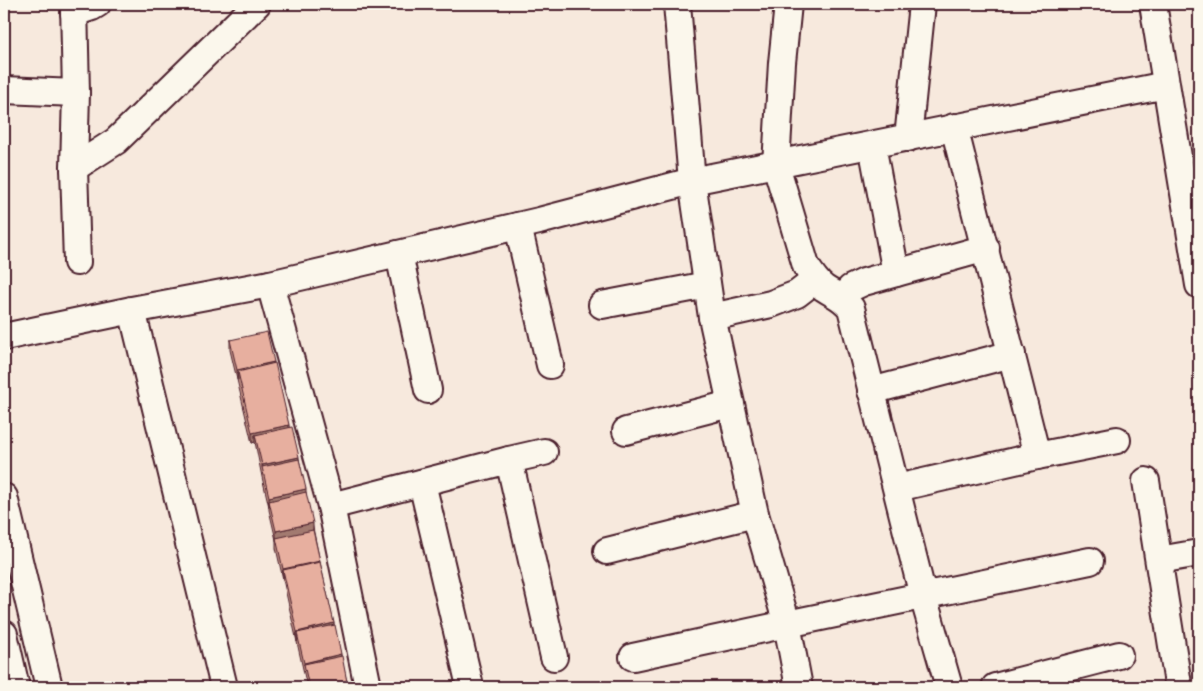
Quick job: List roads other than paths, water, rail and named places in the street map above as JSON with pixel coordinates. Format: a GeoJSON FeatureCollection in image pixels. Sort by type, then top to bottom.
{"type":"FeatureCollection","features":[{"type":"Feature","properties":{"kind":"street"},"geometry":{"type":"LineString","coordinates":[[77,262],[74,168],[76,93],[74,8],[92,7],[98,4]]}},
{"type":"Feature","properties":{"kind":"street"},"geometry":{"type":"LineString","coordinates":[[677,4],[692,181],[712,317],[756,514],[787,624],[799,687]]}},
{"type":"Feature","properties":{"kind":"street"},"geometry":{"type":"LineString","coordinates":[[788,4],[782,63],[776,165],[806,266],[815,280],[825,289],[842,298],[851,308],[922,596],[949,687]]}},
{"type":"Feature","properties":{"kind":"street"},"geometry":{"type":"LineString","coordinates":[[908,138],[922,4]]}},
{"type":"Feature","properties":{"kind":"street"},"geometry":{"type":"LineString","coordinates":[[1153,4],[1199,285]]}},
{"type":"Feature","properties":{"kind":"street"},"geometry":{"type":"LineString","coordinates":[[74,168],[116,142],[246,8]]}},
{"type":"Feature","properties":{"kind":"street"},"geometry":{"type":"LineString","coordinates":[[4,337],[270,284],[518,226],[692,181],[1166,85]]}},
{"type":"Feature","properties":{"kind":"street"},"geometry":{"type":"LineString","coordinates":[[4,90],[76,93]]}},
{"type":"Feature","properties":{"kind":"street"},"geometry":{"type":"LineString","coordinates":[[954,128],[986,248],[1037,456]]}},
{"type":"Feature","properties":{"kind":"street"},"geometry":{"type":"LineString","coordinates":[[872,145],[896,273]]}},
{"type":"Feature","properties":{"kind":"street"},"geometry":{"type":"LineString","coordinates":[[518,226],[550,365]]}},
{"type":"Feature","properties":{"kind":"street"},"geometry":{"type":"LineString","coordinates":[[842,298],[851,288],[864,282],[986,248]]}},
{"type":"Feature","properties":{"kind":"street"},"geometry":{"type":"LineString","coordinates":[[399,254],[428,390]]}},
{"type":"Feature","properties":{"kind":"street"},"geometry":{"type":"LineString","coordinates":[[712,317],[771,304],[797,294],[815,280]]}},
{"type":"Feature","properties":{"kind":"street"},"geometry":{"type":"LineString","coordinates":[[270,284],[331,506],[368,687]]}},
{"type":"Feature","properties":{"kind":"street"},"geometry":{"type":"LineString","coordinates":[[602,305],[707,285]]}},
{"type":"Feature","properties":{"kind":"street"},"geometry":{"type":"LineString","coordinates":[[132,310],[224,687]]}},
{"type":"Feature","properties":{"kind":"street"},"geometry":{"type":"LineString","coordinates":[[872,391],[1012,354]]}},
{"type":"Feature","properties":{"kind":"street"},"geometry":{"type":"LineString","coordinates":[[626,431],[730,404]]}},
{"type":"Feature","properties":{"kind":"street"},"geometry":{"type":"LineString","coordinates":[[896,488],[1117,440]]}},
{"type":"Feature","properties":{"kind":"street"},"geometry":{"type":"LineString","coordinates":[[331,506],[544,452]]}},
{"type":"Feature","properties":{"kind":"street"},"geometry":{"type":"LineString","coordinates":[[510,460],[554,657]]}},
{"type":"Feature","properties":{"kind":"street"},"geometry":{"type":"LineString","coordinates":[[1146,481],[1178,684]]}},
{"type":"Feature","properties":{"kind":"street"},"geometry":{"type":"LineString","coordinates":[[422,482],[470,686]]}},
{"type":"Feature","properties":{"kind":"street"},"geometry":{"type":"LineString","coordinates":[[4,497],[49,687]]}},
{"type":"Feature","properties":{"kind":"street"},"geometry":{"type":"LineString","coordinates":[[607,551],[756,514]]}},
{"type":"Feature","properties":{"kind":"street"},"geometry":{"type":"LineString","coordinates":[[1159,560],[1199,554]]}},
{"type":"Feature","properties":{"kind":"street"},"geometry":{"type":"LineString","coordinates":[[633,658],[1090,561]]}},
{"type":"Feature","properties":{"kind":"street"},"geometry":{"type":"LineString","coordinates":[[4,634],[16,687]]}},
{"type":"Feature","properties":{"kind":"street"},"geometry":{"type":"LineString","coordinates":[[995,687],[1119,655]]}}]}
